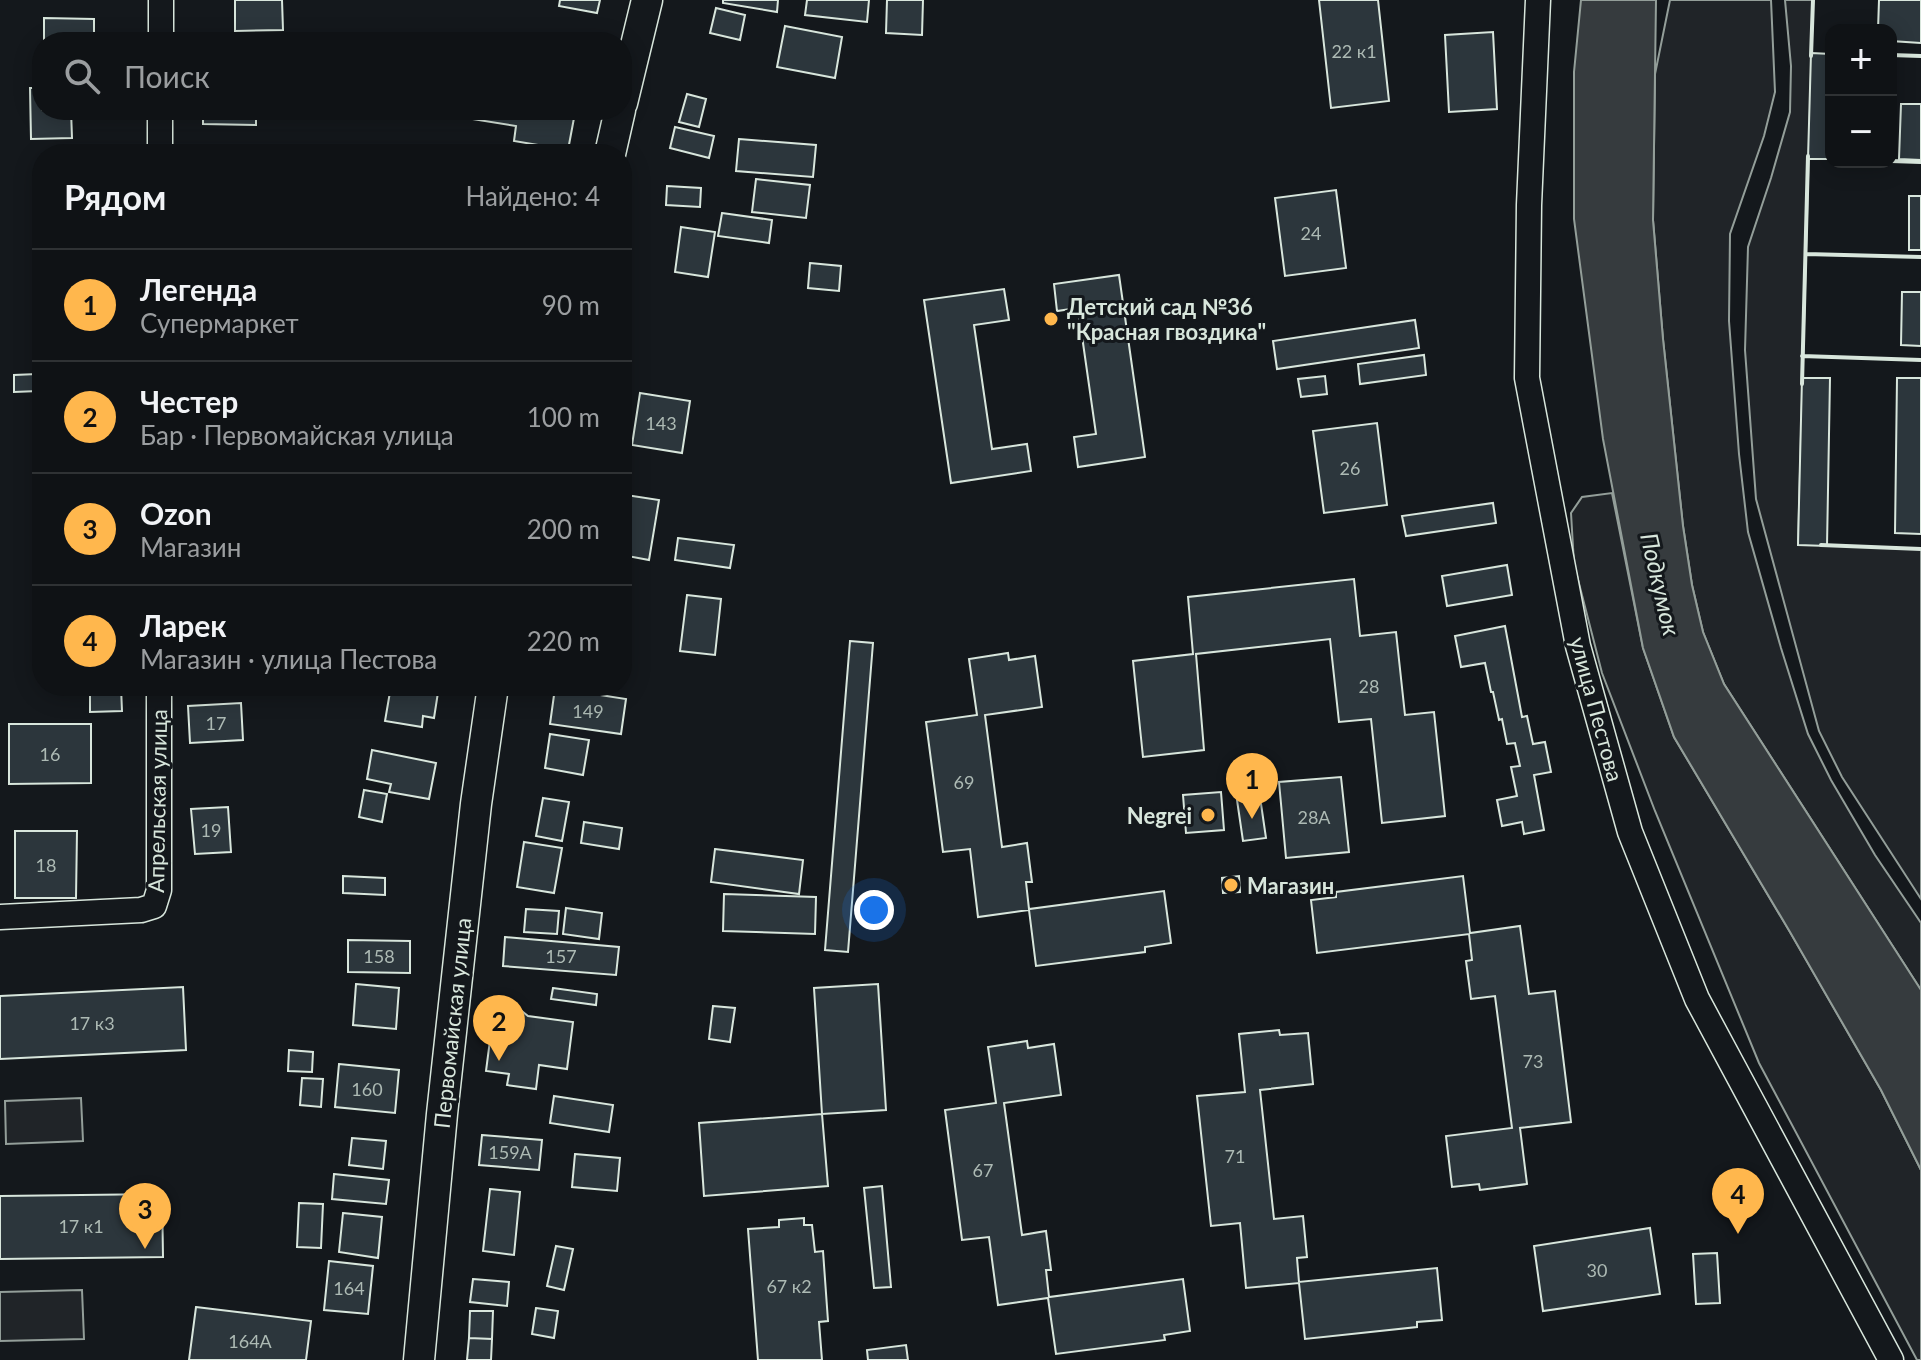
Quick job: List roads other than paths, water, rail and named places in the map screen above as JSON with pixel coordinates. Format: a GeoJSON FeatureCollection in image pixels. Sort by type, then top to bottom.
{"type":"FeatureCollection","features":[{"type":"Feature","properties":{"kind":"street"},"geometry":{"type":"LineString","coordinates":[[161,0],[161,32]]}},
{"type":"Feature","properties":{"kind":"street"},"geometry":{"type":"LineString","coordinates":[[632,62],[647,0]]}},
{"type":"Feature","properties":{"kind":"street","name":"улица Пестова"},"geometry":{"type":"LineString","coordinates":[[1538,0],[1529,205],[1527,378],[1578,646],[1630,832],[1697,999],[1891,1360]]}},
{"type":"Feature","properties":{"kind":"street"},"geometry":{"type":"LineString","coordinates":[[160,120],[160,144]]}},
{"type":"Feature","properties":{"kind":"street"},"geometry":{"type":"LineString","coordinates":[[612,144],[618,120]]}},
{"type":"Feature","properties":{"kind":"street","name":"Апрельская улица"},"geometry":{"type":"LineString","coordinates":[[0,917],[141,910],[154,906],[159,890],[159,696]]}},
{"type":"Feature","properties":{"kind":"street","name":"Первомайская улица"},"geometry":{"type":"LineString","coordinates":[[419,1360],[442,1114],[476,804],[492,696]]}},
{"type":"Feature","properties":{"kind":"water","name":"Подкумок"},"geometry":{"type":"Polygon","coordinates":[[[1581,0],[1656,0],[1653,220],[1663,339],[1692,585],[1703,632],[1724,684],[1921,990],[1921,1170],[1881,1090],[1674,737],[1643,648],[1603,439],[1574,219],[1574,72],[1581,0]]]}},
{"type":"Feature","properties":{"kind":"place","name":"Детский сад №36 \"Красная гвоздика\""},"geometry":{"type":"Point","coordinates":[1051,319]}},
{"type":"Feature","properties":{"kind":"place","name":"Negrei"},"geometry":{"type":"Point","coordinates":[1208,815]}},
{"type":"Feature","properties":{"kind":"place","name":"Легенда"},"geometry":{"type":"Point","coordinates":[1252,819]}},
{"type":"Feature","properties":{"kind":"place","name":"Магазин"},"geometry":{"type":"Point","coordinates":[1231,885]}},
{"type":"Feature","properties":{"kind":"place","name":"Честер"},"geometry":{"type":"Point","coordinates":[499,1061]}},
{"type":"Feature","properties":{"kind":"place","name":"Ларек"},"geometry":{"type":"Point","coordinates":[1738,1234]}},
{"type":"Feature","properties":{"kind":"place","name":"Ozon"},"geometry":{"type":"Point","coordinates":[145,1249]}}]}
